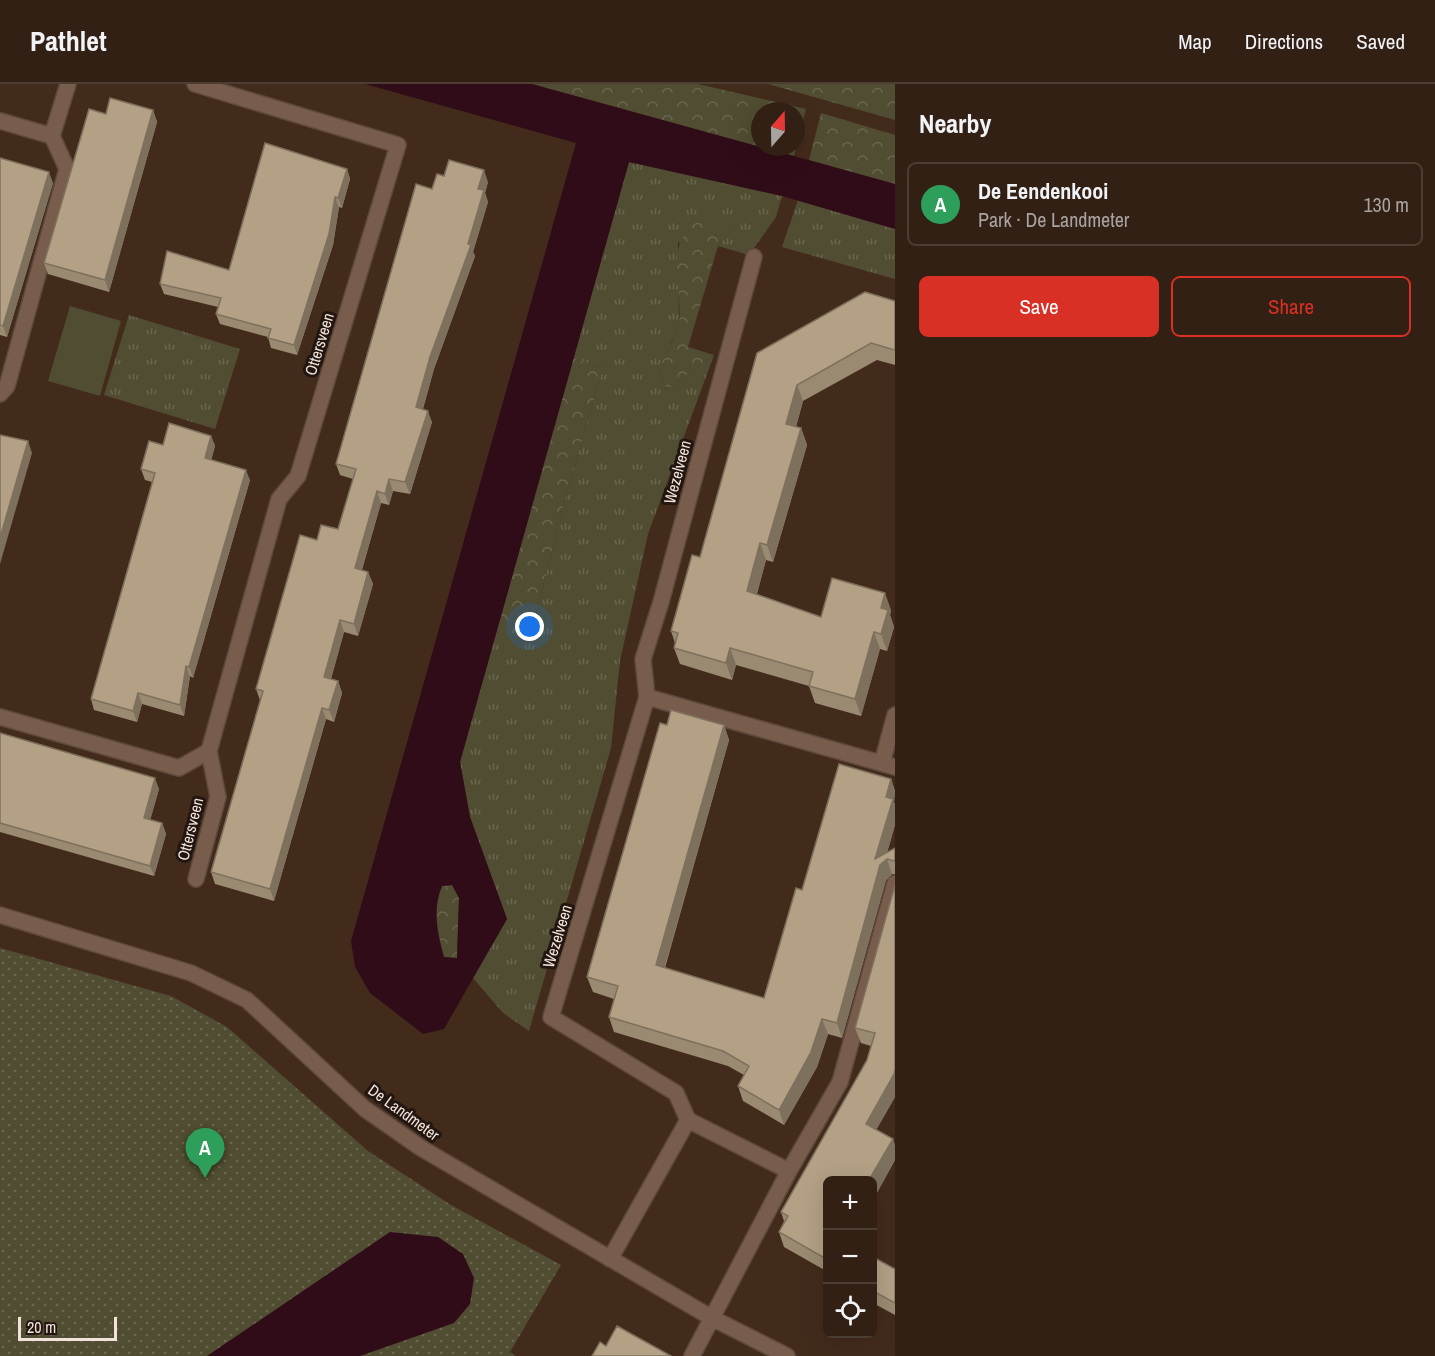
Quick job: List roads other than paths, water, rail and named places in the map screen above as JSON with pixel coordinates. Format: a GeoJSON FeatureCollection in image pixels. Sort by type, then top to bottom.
{"type":"FeatureCollection","features":[{"type":"Feature","properties":{"kind":"street"},"geometry":{"type":"LineString","coordinates":[[0,394],[8,386],[66,169],[52,136],[68,84]]}},
{"type":"Feature","properties":{"kind":"street","name":"Ottersveen"},"geometry":{"type":"LineString","coordinates":[[195,84],[398,145],[298,476],[279,499],[209,751],[218,797],[196,879]]}},
{"type":"Feature","properties":{"kind":"street"},"geometry":{"type":"LineString","coordinates":[[0,121],[52,136]]}},
{"type":"Feature","properties":{"kind":"street","name":"Wezelveen"},"geometry":{"type":"LineString","coordinates":[[688,1120],[676,1093],[551,1017],[647,697],[643,659],[661,602],[754,257]]}},
{"type":"Feature","properties":{"kind":"street"},"geometry":{"type":"LineString","coordinates":[[647,697],[888,765],[895,715]]}},
{"type":"Feature","properties":{"kind":"street"},"geometry":{"type":"LineString","coordinates":[[0,717],[179,768],[209,751]]}},
{"type":"Feature","properties":{"kind":"street"},"geometry":{"type":"LineString","coordinates":[[692,1356],[789,1171],[840,1082],[895,883]]}},
{"type":"Feature","properties":{"kind":"street","name":"De Landmeter"},"geometry":{"type":"LineString","coordinates":[[0,915],[191,973],[247,1000],[365,1109],[431,1154],[712,1318],[788,1356]]}},
{"type":"Feature","properties":{"kind":"street"},"geometry":{"type":"LineString","coordinates":[[610,1258],[688,1120],[789,1171]]}},
{"type":"Feature","properties":{"kind":"place","name":"De Eendenkooi"},"geometry":{"type":"Point","coordinates":[205,1178]}}]}
